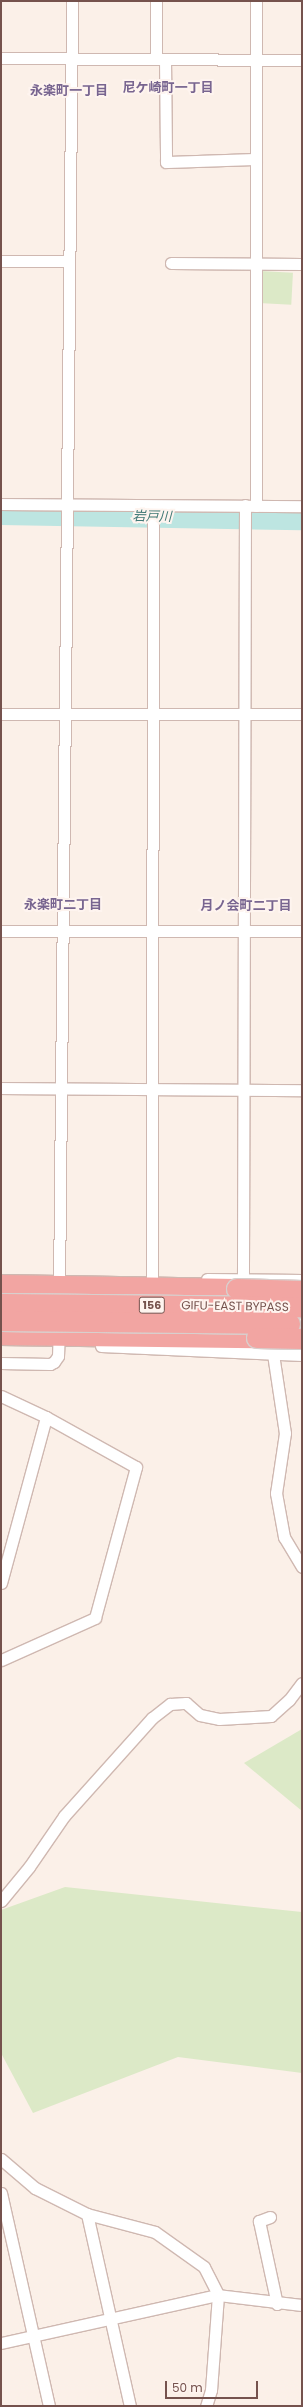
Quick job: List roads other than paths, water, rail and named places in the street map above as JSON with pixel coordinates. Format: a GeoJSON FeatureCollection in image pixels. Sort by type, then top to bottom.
{"type":"FeatureCollection","features":[{"type":"Feature","properties":{"kind":"highway","name":"156"},"geometry":{"type":"LineString","coordinates":[[1,1285],[59,1285],[106,1289],[240,1284],[302,1291]]}},
{"type":"Feature","properties":{"kind":"highway","name":"GIFU-EAST BYPASS"},"geometry":{"type":"LineString","coordinates":[[1,1304],[302,1307]]}},
{"type":"Feature","properties":{"kind":"highway","name":"GIFU-EAST BYPASS"},"geometry":{"type":"LineString","coordinates":[[1,1321],[302,1324]]}},
{"type":"Feature","properties":{"kind":"highway"},"geometry":{"type":"LineString","coordinates":[[1,1335],[302,1339]]}},
{"type":"Feature","properties":{"kind":"street"},"geometry":{"type":"LineString","coordinates":[[1,1363],[50,1364],[54,1362],[58,1356],[72,1]]}},
{"type":"Feature","properties":{"kind":"street"},"geometry":{"type":"LineString","coordinates":[[156,1],[166,162],[256,159]]}},
{"type":"Feature","properties":{"kind":"street"},"geometry":{"type":"LineString","coordinates":[[256,1],[256,263],[249,506],[245,565],[243,1090],[240,1284],[273,1354],[284,1433],[276,1493],[284,1537],[302,1567]]}},
{"type":"Feature","properties":{"kind":"street"},"geometry":{"type":"LineString","coordinates":[[1,58],[302,60]]}},
{"type":"Feature","properties":{"kind":"street"},"geometry":{"type":"LineString","coordinates":[[1,261],[69,261]]}},
{"type":"Feature","properties":{"kind":"street"},"geometry":{"type":"LineString","coordinates":[[171,263],[302,264]]}},
{"type":"Feature","properties":{"kind":"street"},"geometry":{"type":"LineString","coordinates":[[1,504],[67,504],[153,507],[302,506]]}},
{"type":"Feature","properties":{"kind":"street"},"geometry":{"type":"LineString","coordinates":[[152,1278],[153,507]]}},
{"type":"Feature","properties":{"kind":"street"},"geometry":{"type":"LineString","coordinates":[[1,714],[302,714]]}},
{"type":"Feature","properties":{"kind":"street"},"geometry":{"type":"LineString","coordinates":[[1,931],[302,931]]}},
{"type":"Feature","properties":{"kind":"street"},"geometry":{"type":"LineString","coordinates":[[1,1088],[302,1090]]}},
{"type":"Feature","properties":{"kind":"street"},"geometry":{"type":"LineString","coordinates":[[59,1285],[91,1277],[152,1278],[240,1284],[302,1280]]}},
{"type":"Feature","properties":{"kind":"street"},"geometry":{"type":"LineString","coordinates":[[58,1336],[79,1344],[302,1355]]}},
{"type":"Feature","properties":{"kind":"street"},"geometry":{"type":"LineString","coordinates":[[1,1396],[46,1417],[136,1467],[95,1618],[1,1660]]}},
{"type":"Feature","properties":{"kind":"street"},"geometry":{"type":"LineString","coordinates":[[1,1584],[46,1417]]}},
{"type":"Feature","properties":{"kind":"street"},"geometry":{"type":"LineString","coordinates":[[1,1901],[29,1867],[64,1816],[152,1718],[170,1704],[186,1703],[200,1715],[219,1719],[272,1716],[289,1700],[302,1682]]}},
{"type":"Feature","properties":{"kind":"street"},"geometry":{"type":"LineString","coordinates":[[1,2159],[35,2188],[88,2214],[155,2232],[204,2267],[218,2295],[211,2390],[206,2406]]}},
{"type":"Feature","properties":{"kind":"street"},"geometry":{"type":"LineString","coordinates":[[1,2194],[49,2406]]}},
{"type":"Feature","properties":{"kind":"street"},"geometry":{"type":"LineString","coordinates":[[88,2214],[109,2320],[130,2406]]}},
{"type":"Feature","properties":{"kind":"street"},"geometry":{"type":"LineString","coordinates":[[270,2217],[259,2221],[277,2304]]}},
{"type":"Feature","properties":{"kind":"street"},"geometry":{"type":"LineString","coordinates":[[1,2343],[218,2295],[277,2304],[302,2304]]}},
{"type":"Feature","properties":{"kind":"waterway","name":"岩戸川"},"geometry":{"type":"LineString","coordinates":[[1,514],[302,519]]}},
{"type":"Feature","properties":{"kind":"district","name":"尼ケ崎町一丁目"},"geometry":{"type":"Point","coordinates":[168,88]}},
{"type":"Feature","properties":{"kind":"district","name":"永楽町一丁目"},"geometry":{"type":"Point","coordinates":[69,91]}},
{"type":"Feature","properties":{"kind":"district","name":"永楽町二丁目"},"geometry":{"type":"Point","coordinates":[63,905]}},
{"type":"Feature","properties":{"kind":"district","name":"月ノ会町二丁目"},"geometry":{"type":"Point","coordinates":[246,906]}}]}
